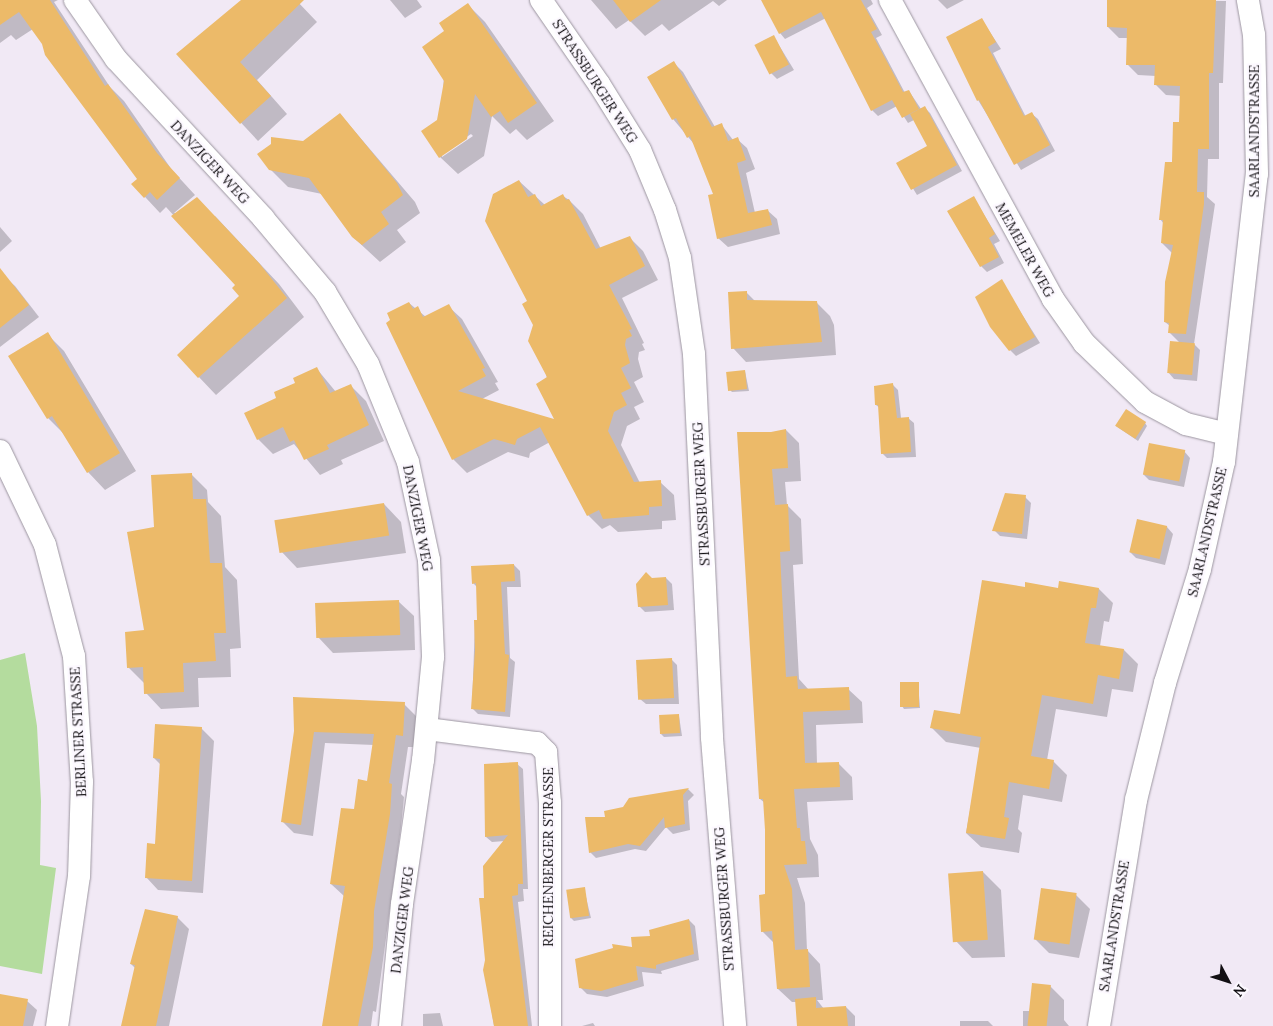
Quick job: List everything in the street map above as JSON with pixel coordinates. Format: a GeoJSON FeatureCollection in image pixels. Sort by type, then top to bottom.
{"type":"FeatureCollection","features":[{"type":"Feature","properties":{"kind":"street","name":"DANZIGER WEG"},"geometry":{"type":"LineString","coordinates":[[75,0],[116,59],[263,218],[325,292],[368,364],[408,462],[429,560],[433,657],[427,729],[402,904],[390,1026]]}},
{"type":"Feature","properties":{"kind":"street","name":"STRASSBURGER WEG"},"geometry":{"type":"LineString","coordinates":[[540,0],[609,99],[640,150],[674,234],[682,266],[694,354],[712,738],[735,1026]]}},
{"type":"Feature","properties":{"kind":"street","name":"MEMELER WEG"},"geometry":{"type":"LineString","coordinates":[[890,0],[1052,299],[1084,343],[1145,402],[1186,424],[1227,434]]}},
{"type":"Feature","properties":{"kind":"street","name":"SAARLANDSTRASSE"},"geometry":{"type":"LineString","coordinates":[[1099,1026],[1136,800],[1165,683],[1202,560],[1219,493],[1257,174],[1254,35],[1248,0]]}},
{"type":"Feature","properties":{"kind":"street","name":"BERLINER STRASSE"},"geometry":{"type":"LineString","coordinates":[[0,451],[45,545],[74,656],[82,782],[79,876],[57,1026]]}},
{"type":"Feature","properties":{"kind":"street","name":"REICHENBERGER STRASSE"},"geometry":{"type":"LineString","coordinates":[[427,729],[537,743],[546,752],[550,803],[550,1026]]}},
{"type":"Feature","properties":{"kind":"green space"},"geometry":{"type":"Polygon","coordinates":[[[25,653],[37,726],[41,801],[40,865],[56,868],[42,974],[0,966],[0,660],[25,653]]]}},
{"type":"Feature","properties":{"kind":"building"},"geometry":{"type":"Polygon","coordinates":[[[0,0],[50,0],[105,86],[108,84],[157,153],[180,178],[157,200],[150,192],[144,198],[131,184],[137,179],[45,55],[42,44],[19,12],[0,25],[0,0]]]}},
{"type":"Feature","properties":{"kind":"building"},"geometry":{"type":"Polygon","coordinates":[[[241,0],[304,0],[240,62],[271,96],[240,124],[176,54],[241,0]]]}},
{"type":"Feature","properties":{"kind":"building"},"geometry":{"type":"Polygon","coordinates":[[[613,0],[661,0],[630,22],[613,0]]]}},
{"type":"Feature","properties":{"kind":"building"},"geometry":{"type":"Polygon","coordinates":[[[761,0],[861,0],[877,29],[871,32],[903,92],[909,90],[919,109],[902,118],[892,100],[871,111],[821,12],[779,34],[761,0]]]}},
{"type":"Feature","properties":{"kind":"building"},"geometry":{"type":"Polygon","coordinates":[[[1107,0],[1216,0],[1213,73],[1209,73],[1209,149],[1198,149],[1197,192],[1204,192],[1204,204],[1186,334],[1168,333],[1169,323],[1164,322],[1165,282],[1173,245],[1161,243],[1163,220],[1159,220],[1165,162],[1172,162],[1173,122],[1179,122],[1180,86],[1154,85],[1155,65],[1126,65],[1127,28],[1107,27],[1107,0]]]}},
{"type":"Feature","properties":{"kind":"building"},"geometry":{"type":"Polygon","coordinates":[[[468,3],[537,103],[508,123],[500,111],[491,117],[475,94],[467,139],[439,158],[421,131],[437,120],[444,81],[422,47],[444,31],[439,23],[468,3]]]}},
{"type":"Feature","properties":{"kind":"building"},"geometry":{"type":"Polygon","coordinates":[[[982,18],[996,42],[988,47],[1024,116],[1032,112],[1050,145],[1014,165],[979,100],[977,101],[946,37],[982,18]]]}},
{"type":"Feature","properties":{"kind":"building"},"geometry":{"type":"Polygon","coordinates":[[[774,35],[789,64],[769,74],[754,45],[774,35]]]}},
{"type":"Feature","properties":{"kind":"building"},"geometry":{"type":"Polygon","coordinates":[[[674,61],[712,127],[722,123],[728,141],[738,137],[746,160],[737,163],[748,213],[768,209],[772,225],[717,239],[708,195],[713,194],[690,136],[687,138],[676,118],[672,120],[647,77],[674,61]]]}},
{"type":"Feature","properties":{"kind":"building"},"geometry":{"type":"Polygon","coordinates":[[[925,106],[957,165],[911,190],[896,163],[927,146],[910,114],[925,106]]]}},
{"type":"Feature","properties":{"kind":"building"},"geometry":{"type":"Polygon","coordinates":[[[340,113],[397,183],[403,195],[381,212],[389,224],[362,245],[352,237],[309,178],[269,170],[257,154],[271,144],[271,137],[303,141],[340,113]]]}},
{"type":"Feature","properties":{"kind":"building"},"geometry":{"type":"Polygon","coordinates":[[[519,180],[528,197],[535,194],[541,206],[563,194],[566,200],[569,199],[596,249],[630,236],[645,266],[609,285],[632,329],[629,330],[632,336],[626,339],[625,345],[630,363],[621,368],[631,388],[621,393],[627,405],[614,412],[608,431],[634,482],[661,480],[662,506],[649,507],[649,515],[603,519],[599,510],[587,516],[540,427],[517,439],[515,445],[494,439],[452,460],[386,323],[390,320],[387,313],[409,302],[413,309],[418,306],[423,317],[449,304],[485,368],[482,369],[486,376],[458,391],[554,419],[536,384],[547,377],[528,341],[533,325],[522,304],[527,301],[485,221],[493,194],[519,180]]]}},
{"type":"Feature","properties":{"kind":"building"},"geometry":{"type":"Polygon","coordinates":[[[974,196],[995,234],[989,238],[999,257],[980,267],[947,211],[974,196]]]}},
{"type":"Feature","properties":{"kind":"building"},"geometry":{"type":"Polygon","coordinates":[[[197,197],[259,263],[287,298],[198,378],[177,355],[239,296],[232,288],[235,285],[171,216],[197,197]]]}},
{"type":"Feature","properties":{"kind":"building"},"geometry":{"type":"Polygon","coordinates":[[[0,268],[29,305],[0,328],[0,268]]]}},
{"type":"Feature","properties":{"kind":"building"},"geometry":{"type":"Polygon","coordinates":[[[1002,279],[1035,337],[1009,351],[990,327],[975,297],[1002,279]]]}},
{"type":"Feature","properties":{"kind":"building"},"geometry":{"type":"Polygon","coordinates":[[[747,291],[747,300],[817,301],[822,342],[731,349],[728,292],[747,291]]]}},
{"type":"Feature","properties":{"kind":"building"},"geometry":{"type":"Polygon","coordinates":[[[48,332],[120,453],[87,473],[52,416],[47,419],[8,356],[48,332]]]}},
{"type":"Feature","properties":{"kind":"building"},"geometry":{"type":"Polygon","coordinates":[[[1170,341],[1195,343],[1192,375],[1167,373],[1170,341]]]}},
{"type":"Feature","properties":{"kind":"building"},"geometry":{"type":"Polygon","coordinates":[[[317,367],[330,393],[351,384],[369,425],[327,445],[329,449],[304,460],[294,440],[290,442],[283,427],[257,440],[244,413],[276,398],[274,392],[295,383],[293,378],[317,367]]]}},
{"type":"Feature","properties":{"kind":"building"},"geometry":{"type":"Polygon","coordinates":[[[745,370],[747,389],[728,391],[726,372],[745,370]]]}},
{"type":"Feature","properties":{"kind":"building"},"geometry":{"type":"Polygon","coordinates":[[[893,383],[897,418],[909,417],[911,452],[881,454],[878,405],[875,405],[874,386],[893,383]]]}},
{"type":"Feature","properties":{"kind":"building"},"geometry":{"type":"Polygon","coordinates":[[[1126,409],[1146,422],[1135,439],[1115,426],[1126,409]]]}},
{"type":"Feature","properties":{"kind":"building"},"geometry":{"type":"Polygon","coordinates":[[[786,429],[788,468],[772,469],[775,505],[788,504],[790,551],[780,552],[786,677],[797,676],[798,689],[849,687],[850,710],[803,712],[805,763],[839,762],[840,787],[794,789],[797,828],[800,828],[801,841],[805,841],[807,864],[784,865],[792,889],[795,950],[808,949],[810,987],[777,989],[772,931],[761,932],[759,895],[765,894],[765,830],[763,799],[759,799],[737,432],[771,432],[786,429]]]}},
{"type":"Feature","properties":{"kind":"building"},"geometry":{"type":"Polygon","coordinates":[[[1149,443],[1185,450],[1179,481],[1143,474],[1149,443]]]}},
{"type":"Feature","properties":{"kind":"building"},"geometry":{"type":"Polygon","coordinates":[[[192,473],[193,499],[206,499],[210,563],[222,563],[226,633],[214,633],[216,661],[183,663],[184,692],[144,694],[143,667],[127,668],[125,632],[144,630],[127,532],[154,527],[151,475],[192,473]]]}},
{"type":"Feature","properties":{"kind":"building"},"geometry":{"type":"Polygon","coordinates":[[[1005,493],[1026,495],[1022,534],[992,531],[1005,493]]]}},
{"type":"Feature","properties":{"kind":"building"},"geometry":{"type":"Polygon","coordinates":[[[384,503],[389,536],[280,553],[274,520],[384,503]]]}},
{"type":"Feature","properties":{"kind":"building"},"geometry":{"type":"Polygon","coordinates":[[[1137,519],[1167,526],[1160,559],[1129,552],[1137,519]]]}},
{"type":"Feature","properties":{"kind":"building"},"geometry":{"type":"Polygon","coordinates":[[[514,564],[515,581],[501,582],[505,654],[509,655],[505,712],[471,709],[475,650],[474,620],[477,620],[476,583],[472,584],[471,566],[514,564]]]}},
{"type":"Feature","properties":{"kind":"building"},"geometry":{"type":"Polygon","coordinates":[[[646,572],[652,578],[666,577],[668,605],[638,607],[636,584],[646,572]]]}},
{"type":"Feature","properties":{"kind":"building"},"geometry":{"type":"Polygon","coordinates":[[[982,580],[1025,587],[1025,582],[1058,588],[1059,581],[1099,588],[1096,608],[1091,608],[1085,643],[1124,649],[1119,679],[1098,675],[1093,704],[1042,695],[1031,756],[1054,760],[1049,789],[1009,782],[1004,817],[1009,818],[1005,839],[966,833],[981,737],[930,728],[934,710],[960,714],[982,580]]]}},
{"type":"Feature","properties":{"kind":"building"},"geometry":{"type":"Polygon","coordinates":[[[399,600],[400,635],[316,638],[315,603],[399,600]]]}},
{"type":"Feature","properties":{"kind":"building"},"geometry":{"type":"Polygon","coordinates":[[[672,658],[674,698],[638,700],[636,660],[672,658]]]}},
{"type":"Feature","properties":{"kind":"building"},"geometry":{"type":"Polygon","coordinates":[[[900,682],[919,682],[919,707],[900,707],[900,682]]]}},
{"type":"Feature","properties":{"kind":"building"},"geometry":{"type":"Polygon","coordinates":[[[293,697],[405,702],[403,736],[396,735],[389,783],[392,784],[390,814],[374,911],[373,947],[358,1026],[322,1026],[345,886],[330,884],[341,808],[354,809],[358,779],[367,781],[374,734],[314,732],[301,825],[281,822],[294,731],[293,697]]]}},
{"type":"Feature","properties":{"kind":"building"},"geometry":{"type":"Polygon","coordinates":[[[679,714],[680,733],[660,734],[659,715],[679,714]]]}},
{"type":"Feature","properties":{"kind":"building"},"geometry":{"type":"Polygon","coordinates":[[[155,724],[202,727],[192,881],[145,878],[147,843],[155,844],[160,759],[153,758],[155,724]]]}},
{"type":"Feature","properties":{"kind":"building"},"geometry":{"type":"Polygon","coordinates":[[[518,762],[523,884],[518,884],[518,895],[512,896],[528,1026],[494,1026],[483,970],[485,960],[479,898],[484,898],[483,866],[508,835],[485,837],[484,764],[518,762]]]}},
{"type":"Feature","properties":{"kind":"building"},"geometry":{"type":"Polygon","coordinates":[[[689,788],[683,795],[685,824],[665,828],[664,817],[640,846],[628,844],[589,853],[585,817],[605,817],[604,811],[623,807],[629,798],[689,788]]]}},
{"type":"Feature","properties":{"kind":"building"},"geometry":{"type":"Polygon","coordinates":[[[983,871],[988,940],[953,942],[948,873],[983,871]]]}},
{"type":"Feature","properties":{"kind":"building"},"geometry":{"type":"Polygon","coordinates":[[[585,887],[589,916],[570,918],[566,890],[585,887]]]}},
{"type":"Feature","properties":{"kind":"building"},"geometry":{"type":"Polygon","coordinates":[[[1041,888],[1077,893],[1069,945],[1034,939],[1041,888]]]}},
{"type":"Feature","properties":{"kind":"building"},"geometry":{"type":"Polygon","coordinates":[[[145,909],[178,916],[164,988],[156,1026],[121,1026],[135,965],[130,964],[145,909]]]}},
{"type":"Feature","properties":{"kind":"building"},"geometry":{"type":"Polygon","coordinates":[[[689,919],[694,954],[656,965],[656,969],[636,966],[638,980],[601,991],[579,988],[575,959],[613,948],[612,944],[632,947],[631,937],[650,936],[649,930],[689,919]]]}},
{"type":"Feature","properties":{"kind":"building"},"geometry":{"type":"Polygon","coordinates":[[[1032,983],[1051,985],[1047,1026],[1028,1026],[1032,983]]]}},
{"type":"Feature","properties":{"kind":"building"},"geometry":{"type":"Polygon","coordinates":[[[0,994],[28,999],[23,1026],[0,1026],[0,994]]]}},
{"type":"Feature","properties":{"kind":"building"},"geometry":{"type":"Polygon","coordinates":[[[816,997],[816,1008],[846,1006],[848,1026],[797,1026],[795,999],[816,997]]]}}]}
